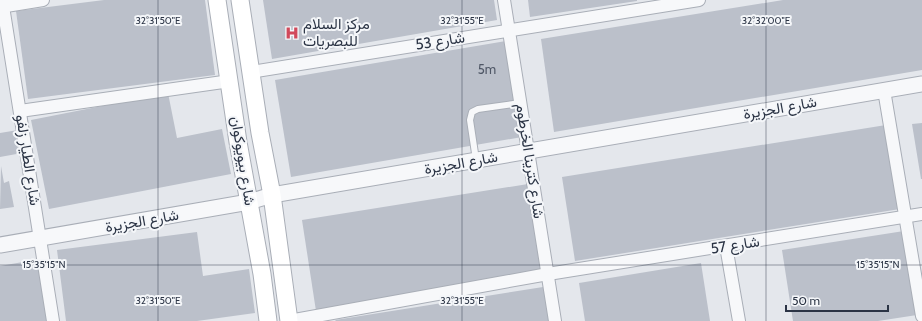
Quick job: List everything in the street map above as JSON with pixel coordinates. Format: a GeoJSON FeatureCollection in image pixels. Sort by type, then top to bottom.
{"type":"FeatureCollection","features":[{"type":"Feature","properties":{"kind":"main road","name":"شارع بيويوكوان"},"geometry":{"type":"LineString","coordinates":[[217,0],[262,274],[268,321]]}},
{"type":"Feature","properties":{"kind":"main road","name":"شارع بيويوكوان"},"geometry":{"type":"LineString","coordinates":[[240,0],[260,133],[272,195],[289,321]]}},
{"type":"Feature","properties":{"kind":"street"},"geometry":{"type":"LineString","coordinates":[[2,4],[43,0]]}},
{"type":"Feature","properties":{"kind":"street","name":"شارع كترينا الخرطوم"},"geometry":{"type":"LineString","coordinates":[[504,0],[555,321]]}},
{"type":"Feature","properties":{"kind":"street","name":"شارع 53"},"geometry":{"type":"LineString","coordinates":[[251,72],[699,0]]}},
{"type":"Feature","properties":{"kind":"street","name":"شارع الطيار زلفو"},"geometry":{"type":"LineString","coordinates":[[2,4],[53,321]]}},
{"type":"Feature","properties":{"kind":"street"},"geometry":{"type":"LineString","coordinates":[[20,111],[230,81]]}},
{"type":"Feature","properties":{"kind":"street","name":"شارع الجزيرة"},"geometry":{"type":"LineString","coordinates":[[0,245],[249,202],[272,195],[922,84]]}},
{"type":"Feature","properties":{"kind":"street"},"geometry":{"type":"LineString","coordinates":[[884,90],[922,316]]}},
{"type":"Feature","properties":{"kind":"street","name":"شارع 57"},"geometry":{"type":"LineString","coordinates":[[289,321],[548,274],[922,214]]}},
{"type":"Feature","properties":{"kind":"street"},"geometry":{"type":"LineString","coordinates":[[726,246],[739,321]]}},
{"type":"Feature","properties":{"kind":"lane"},"geometry":{"type":"LineString","coordinates":[[476,160],[470,120],[472,112],[478,109],[520,103]]}},
{"type":"Feature","properties":{"kind":"building"},"geometry":{"type":"Polygon","coordinates":[[[104,0],[205,0],[215,75],[28,99],[16,11],[104,0]]]}},
{"type":"Feature","properties":{"kind":"building"},"geometry":{"type":"Polygon","coordinates":[[[263,0],[494,0],[497,20],[272,59],[263,0]]]}},
{"type":"Feature","properties":{"kind":"building"},"geometry":{"type":"Polygon","coordinates":[[[528,0],[637,0],[637,1],[530,17],[528,0]]]}},
{"type":"Feature","properties":{"kind":"building"},"geometry":{"type":"Polygon","coordinates":[[[783,0],[922,0],[922,70],[554,132],[541,39],[783,0]]]}},
{"type":"Feature","properties":{"kind":"building"},"geometry":{"type":"Polygon","coordinates":[[[506,41],[522,137],[291,177],[275,80],[506,41]]]}},
{"type":"Feature","properties":{"kind":"building"},"geometry":{"type":"Polygon","coordinates":[[[168,93],[177,138],[222,129],[231,174],[49,209],[31,120],[168,93]]]}},
{"type":"Feature","properties":{"kind":"building"},"geometry":{"type":"Polygon","coordinates":[[[922,123],[922,179],[921,179],[912,124],[922,123]]]}},
{"type":"Feature","properties":{"kind":"building"},"geometry":{"type":"Polygon","coordinates":[[[886,125],[900,209],[575,261],[562,177],[886,125]]]}},
{"type":"Feature","properties":{"kind":"building"},"geometry":{"type":"Polygon","coordinates":[[[18,130],[22,153],[0,157],[0,133],[18,130]]]}},
{"type":"Feature","properties":{"kind":"building"},"geometry":{"type":"Polygon","coordinates":[[[1,166],[4,183],[9,181],[14,207],[0,209],[1,166]]]}},
{"type":"Feature","properties":{"kind":"building"},"geometry":{"type":"Polygon","coordinates":[[[528,184],[542,273],[316,311],[302,220],[528,184]]]}},
{"type":"Feature","properties":{"kind":"building"},"geometry":{"type":"Polygon","coordinates":[[[904,231],[917,315],[878,321],[793,321],[782,250],[904,231]]]}},
{"type":"Feature","properties":{"kind":"building"},"geometry":{"type":"Polygon","coordinates":[[[197,232],[203,276],[249,269],[255,313],[197,321],[66,321],[57,250],[197,232]]]}},
{"type":"Feature","properties":{"kind":"building"},"geometry":{"type":"Polygon","coordinates":[[[40,259],[50,321],[0,321],[0,266],[40,259]]]}},
{"type":"Feature","properties":{"kind":"building"},"geometry":{"type":"Polygon","coordinates":[[[701,263],[710,321],[585,321],[579,283],[701,263]]]}},
{"type":"Feature","properties":{"kind":"building"},"geometry":{"type":"Polygon","coordinates":[[[543,287],[549,321],[335,320],[543,287]]]}},
{"type":"Feature","properties":{"kind":"place","name":"مركز السلام للبصريات"},"geometry":{"type":"Point","coordinates":[292,33]}}]}
